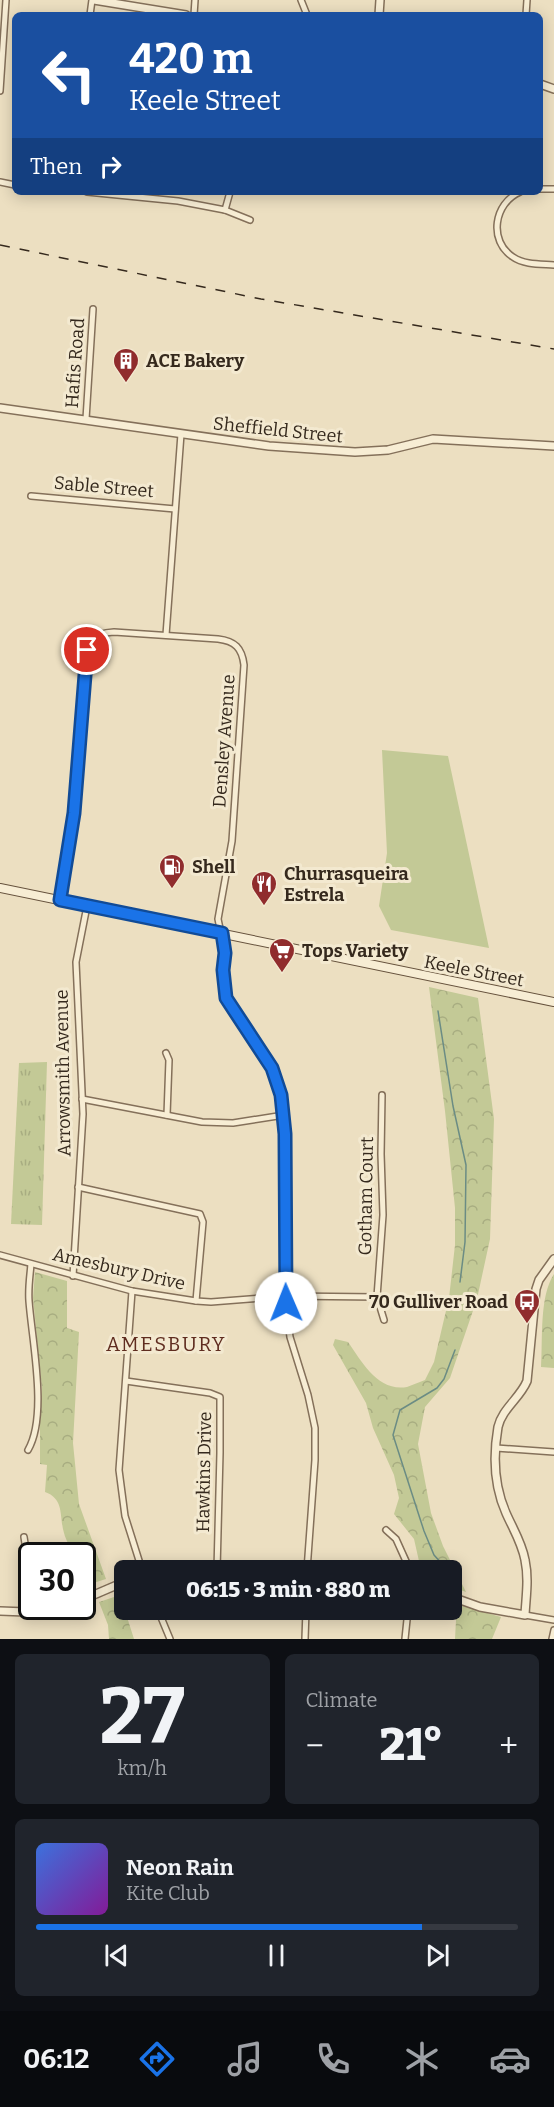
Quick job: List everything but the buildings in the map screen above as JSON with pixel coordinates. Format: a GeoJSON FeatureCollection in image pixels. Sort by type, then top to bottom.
{"type":"FeatureCollection","features":[{"type":"Feature","properties":{"kind":"main road","name":"Keele Street"},"geometry":{"type":"LineString","coordinates":[[0,888],[554,1002]]}},
{"type":"Feature","properties":{"kind":"street"},"geometry":{"type":"LineString","coordinates":[[0,90],[6,0]]}},
{"type":"Feature","properties":{"kind":"street"},"geometry":{"type":"LineString","coordinates":[[93,0],[167,12]]}},
{"type":"Feature","properties":{"kind":"street"},"geometry":{"type":"LineString","coordinates":[[121,195],[225,210],[250,220]]}},
{"type":"Feature","properties":{"kind":"street"},"geometry":{"type":"LineString","coordinates":[[225,210],[229,195]]}},
{"type":"Feature","properties":{"kind":"street"},"geometry":{"type":"LineString","coordinates":[[515,195],[506,201],[500,212],[497,224],[500,241],[507,253],[518,261],[554,265]]}},
{"type":"Feature","properties":{"kind":"street","name":"Hafis Road"},"geometry":{"type":"LineString","coordinates":[[86,420],[93,309]]}},
{"type":"Feature","properties":{"kind":"street","name":"Sheffield Street"},"geometry":{"type":"LineString","coordinates":[[0,408],[269,446],[355,452],[388,450],[433,439],[554,446]]}},
{"type":"Feature","properties":{"kind":"street"},"geometry":{"type":"LineString","coordinates":[[60,900],[74,813],[87,650],[93,638],[104,632],[166,635],[181,434]]}},
{"type":"Feature","properties":{"kind":"street","name":"Sable Street"},"geometry":{"type":"LineString","coordinates":[[32,496],[175,509]]}},
{"type":"Feature","properties":{"kind":"street","name":"Densley Avenue"},"geometry":{"type":"LineString","coordinates":[[166,635],[225,640],[237,646],[243,655],[232,841],[218,919],[222,933]]}},
{"type":"Feature","properties":{"kind":"street","name":"Arrowsmith Avenue"},"geometry":{"type":"LineString","coordinates":[[73,1276],[82,1139],[76,962],[87,906]]}},
{"type":"Feature","properties":{"kind":"street"},"geometry":{"type":"LineString","coordinates":[[222,933],[226,998],[272,1068],[281,1095],[284,1115],[286,1296],[290,1337],[308,1395],[315,1428],[308,1560]]}},
{"type":"Feature","properties":{"kind":"street"},"geometry":{"type":"LineString","coordinates":[[166,1053],[169,1060],[167,1115]]}},
{"type":"Feature","properties":{"kind":"street","name":"Gotham Court"},"geometry":{"type":"LineString","coordinates":[[377,1297],[383,1215],[382,1095]]}},
{"type":"Feature","properties":{"kind":"street"},"geometry":{"type":"LineString","coordinates":[[82,1099],[202,1122],[233,1123],[284,1115]]}},
{"type":"Feature","properties":{"kind":"street"},"geometry":{"type":"LineString","coordinates":[[78,1187],[200,1214],[203,1222],[196,1301]]}},
{"type":"Feature","properties":{"kind":"street","name":"Amesbury Drive"},"geometry":{"type":"LineString","coordinates":[[0,1255],[132,1291],[196,1301],[211,1302],[286,1296],[377,1297]]}},
{"type":"Feature","properties":{"kind":"street"},"geometry":{"type":"LineString","coordinates":[[525,1615],[528,1571],[523,1550],[499,1493],[495,1468],[496,1448],[498,1426],[502,1416],[523,1391],[527,1381],[536,1289],[539,1280],[554,1259]]}},
{"type":"Feature","properties":{"kind":"street"},"geometry":{"type":"LineString","coordinates":[[28,1450],[34,1439],[37,1385],[28,1299],[31,1264]]}},
{"type":"Feature","properties":{"kind":"street"},"geometry":{"type":"LineString","coordinates":[[132,1291],[119,1470],[125,1516],[139,1560]]}},
{"type":"Feature","properties":{"kind":"street"},"geometry":{"type":"LineString","coordinates":[[377,1297],[384,1320]]}},
{"type":"Feature","properties":{"kind":"street","name":"Hawkins Drive"},"geometry":{"type":"LineString","coordinates":[[126,1381],[210,1393],[220,1397],[217,1560]]}},
{"type":"Feature","properties":{"kind":"street"},"geometry":{"type":"LineString","coordinates":[[496,1448],[554,1452]]}},
{"type":"Feature","properties":{"kind":"street"},"geometry":{"type":"LineString","coordinates":[[386,1530],[396,1539],[406,1560]]}},
{"type":"Feature","properties":{"kind":"street"},"geometry":{"type":"LineString","coordinates":[[24,1537],[25,1542]]}},
{"type":"Feature","properties":{"kind":"street"},"geometry":{"type":"LineString","coordinates":[[96,1594],[114,1586]]}},
{"type":"Feature","properties":{"kind":"street"},"geometry":{"type":"LineString","coordinates":[[462,1600],[480,1606],[554,1620]]}},
{"type":"Feature","properties":{"kind":"street"},"geometry":{"type":"LineString","coordinates":[[0,1611],[18,1612]]}},
{"type":"Feature","properties":{"kind":"street"},"geometry":{"type":"LineString","coordinates":[[162,1620],[170,1639]]}},
{"type":"Feature","properties":{"kind":"street"},"geometry":{"type":"LineString","coordinates":[[305,1639],[306,1620]]}},
{"type":"Feature","properties":{"kind":"street"},"geometry":{"type":"LineString","coordinates":[[405,1639],[407,1620]]}},
{"type":"Feature","properties":{"kind":"street"},"geometry":{"type":"LineString","coordinates":[[552,1639],[554,1630]]}},
{"type":"Feature","properties":{"kind":"green space"},"geometry":{"type":"Polygon","coordinates":[[[382,750],[448,756],[489,948],[391,930],[379,906],[387,853],[382,750]]]}},
{"type":"Feature","properties":{"kind":"green space"},"geometry":{"type":"Polygon","coordinates":[[[429,987],[478,998],[494,1119],[490,1239],[477,1299],[450,1378],[425,1407],[418,1444],[431,1513],[450,1560],[419,1560],[414,1539],[394,1514],[399,1498],[394,1475],[373,1428],[366,1403],[333,1345],[335,1339],[348,1342],[372,1374],[388,1385],[397,1387],[407,1387],[425,1380],[434,1362],[449,1298],[455,1245],[455,1208],[429,987]]]}},
{"type":"Feature","properties":{"kind":"green space"},"geometry":{"type":"Polygon","coordinates":[[[47,1062],[42,1225],[11,1224],[19,1063],[47,1062]]]}},
{"type":"Feature","properties":{"kind":"green space"},"geometry":{"type":"Polygon","coordinates":[[[35,1272],[67,1281],[67,1328],[79,1332],[73,1443],[79,1504],[93,1542],[68,1542],[56,1499],[45,1492],[47,1465],[40,1464],[42,1389],[33,1298],[35,1272]]]}},
{"type":"Feature","properties":{"kind":"green space"},"geometry":{"type":"Polygon","coordinates":[[[554,1274],[554,1368],[541,1367],[544,1306],[549,1283],[554,1274]]]}},
{"type":"Feature","properties":{"kind":"green space"},"geometry":{"type":"Polygon","coordinates":[[[96,1551],[106,1579],[96,1582],[96,1551]]]}},
{"type":"Feature","properties":{"kind":"green space"},"geometry":{"type":"Polygon","coordinates":[[[114,1597],[114,1620],[128,1620],[134,1639],[109,1639],[108,1625],[99,1602],[114,1597]]]}},
{"type":"Feature","properties":{"kind":"green space"},"geometry":{"type":"Polygon","coordinates":[[[462,1606],[501,1617],[492,1639],[455,1639],[456,1620],[462,1620],[462,1606]]]}},
{"type":"Feature","properties":{"kind":"waterway"},"geometry":{"type":"LineString","coordinates":[[438,1011],[453,1106],[466,1165],[465,1242],[460,1282]]}},
{"type":"Feature","properties":{"kind":"waterway"},"geometry":{"type":"LineString","coordinates":[[439,1560],[434,1555],[424,1531],[393,1435],[400,1410],[437,1388],[444,1379],[455,1350]]}},
{"type":"Feature","properties":{"kind":"railway"},"geometry":{"type":"LineString","coordinates":[[0,245],[261,299],[554,349]]}},
{"type":"Feature","properties":{"kind":"place","name":"ACE Bakery"},"geometry":{"type":"Point","coordinates":[126,384]}},
{"type":"Feature","properties":{"kind":"place","name":"Shell"},"geometry":{"type":"Point","coordinates":[172,890]}},
{"type":"Feature","properties":{"kind":"place","name":"Churrasqueira Estrela"},"geometry":{"type":"Point","coordinates":[264,907]}},
{"type":"Feature","properties":{"kind":"place","name":"Tops Variety"},"geometry":{"type":"Point","coordinates":[282,974]}},
{"type":"Feature","properties":{"kind":"place","name":"70 Gulliver Road"},"geometry":{"type":"Point","coordinates":[527,1325]}},
{"type":"Feature","properties":{"kind":"district","name":"AMESBURY"},"geometry":{"type":"Point","coordinates":[166,1344]}},
{"type":"Feature","properties":{"kind":"route"},"geometry":{"type":"LineString","coordinates":[[87,650],[84,663],[73,823],[60,900],[222,933],[226,998],[272,1068],[281,1095],[285,1134],[286,1303]]}}]}
